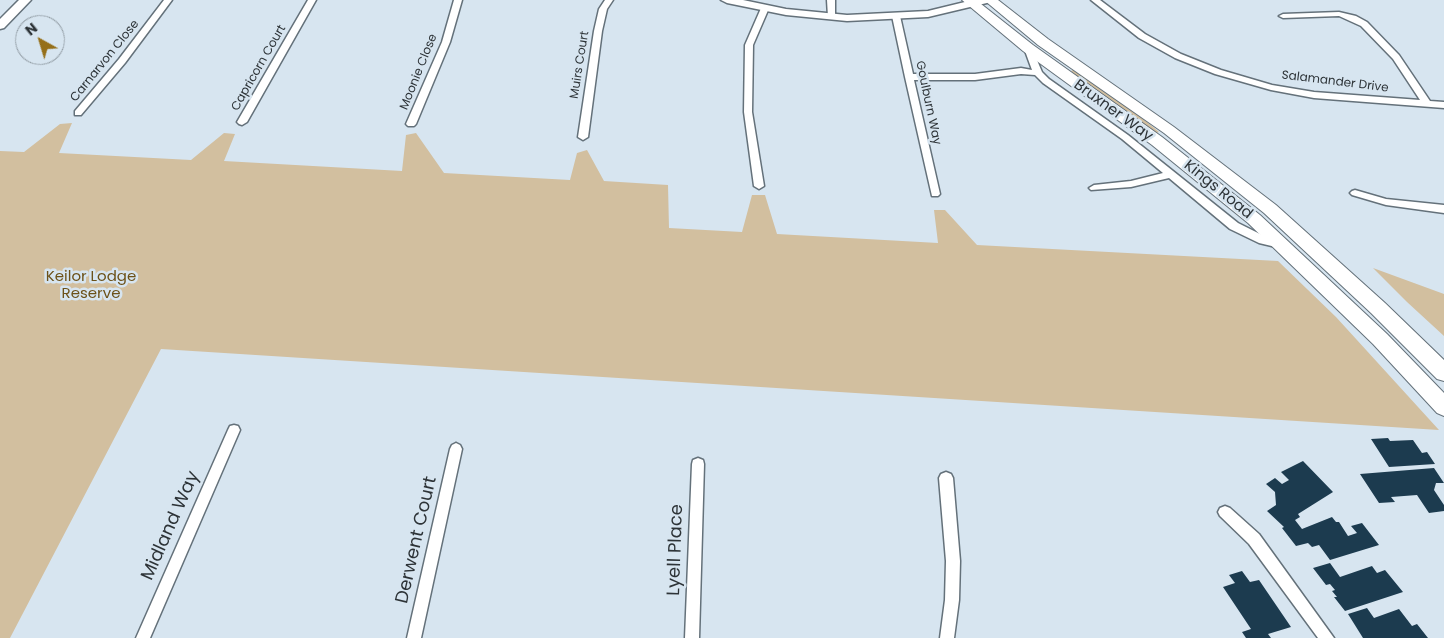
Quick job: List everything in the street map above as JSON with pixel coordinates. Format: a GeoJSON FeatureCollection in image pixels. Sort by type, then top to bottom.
{"type":"FeatureCollection","features":[{"type":"Feature","properties":{"kind":"main road","name":"Kings Road"},"geometry":{"type":"LineString","coordinates":[[988,0],[1043,42],[1203,156],[1304,239],[1444,373]]}},
{"type":"Feature","properties":{"kind":"main road","name":"Kings Road"},"geometry":{"type":"LineString","coordinates":[[970,2],[1028,48],[1191,167],[1281,244],[1380,339],[1444,407]]}},
{"type":"Feature","properties":{"kind":"main road"},"geometry":{"type":"LineString","coordinates":[[1281,244],[1304,239]]}},
{"type":"Feature","properties":{"kind":"street"},"geometry":{"type":"LineString","coordinates":[[0,26],[25,0]]}},
{"type":"Feature","properties":{"kind":"street","name":"Carnarvon Close"},"geometry":{"type":"LineString","coordinates":[[78,112],[122,62],[168,0]]}},
{"type":"Feature","properties":{"kind":"street","name":"Capricorn Court"},"geometry":{"type":"LineString","coordinates":[[242,122],[312,0]]}},
{"type":"Feature","properties":{"kind":"street","name":"Moonie Close"},"geometry":{"type":"LineString","coordinates":[[411,124],[446,42],[458,0]]}},
{"type":"Feature","properties":{"kind":"street","name":"Muirs Court"},"geometry":{"type":"LineString","coordinates":[[582,137],[598,31],[603,9],[609,0]]}},
{"type":"Feature","properties":{"kind":"street"},"geometry":{"type":"LineString","coordinates":[[728,0],[765,8],[832,17],[917,15],[970,2],[988,0]]}},
{"type":"Feature","properties":{"kind":"street"},"geometry":{"type":"LineString","coordinates":[[830,0],[832,17]]}},
{"type":"Feature","properties":{"kind":"street"},"geometry":{"type":"LineString","coordinates":[[917,15],[946,0]]}},
{"type":"Feature","properties":{"kind":"street","name":"Salamander Drive"},"geometry":{"type":"LineString","coordinates":[[1095,0],[1142,36],[1178,56],[1218,72],[1271,87],[1314,95],[1444,106]]}},
{"type":"Feature","properties":{"kind":"street"},"geometry":{"type":"LineString","coordinates":[[759,186],[748,112],[749,45],[765,8]]}},
{"type":"Feature","properties":{"kind":"street"},"geometry":{"type":"LineString","coordinates":[[1283,16],[1338,14],[1364,24],[1396,57],[1427,104]]}},
{"type":"Feature","properties":{"kind":"street","name":"Goulburn Way"},"geometry":{"type":"LineString","coordinates":[[896,16],[935,194]]}},
{"type":"Feature","properties":{"kind":"street","name":"Bruxner Way"},"geometry":{"type":"LineString","coordinates":[[1028,48],[1038,73],[1046,82],[1125,137],[1234,226],[1263,240],[1281,244]]}},
{"type":"Feature","properties":{"kind":"street"},"geometry":{"type":"LineString","coordinates":[[909,76],[975,77],[1021,71],[1038,73]]}},
{"type":"Feature","properties":{"kind":"street"},"geometry":{"type":"LineString","coordinates":[[1094,188],[1138,183],[1171,174]]}},
{"type":"Feature","properties":{"kind":"street"},"geometry":{"type":"LineString","coordinates":[[1355,193],[1386,202],[1444,210]]}},
{"type":"Feature","properties":{"kind":"street","name":"Midland Way"},"geometry":{"type":"LineString","coordinates":[[143,638],[234,430]]}},
{"type":"Feature","properties":{"kind":"street","name":"Derwent Court"},"geometry":{"type":"LineString","coordinates":[[414,638],[456,449]]}},
{"type":"Feature","properties":{"kind":"street","name":"Lyell Place"},"geometry":{"type":"LineString","coordinates":[[692,638],[698,464]]}},
{"type":"Feature","properties":{"kind":"street"},"geometry":{"type":"LineString","coordinates":[[946,478],[953,562],[952,600],[947,638]]}},
{"type":"Feature","properties":{"kind":"street"},"geometry":{"type":"LineString","coordinates":[[1224,512],[1254,539],[1327,638]]}},
{"type":"Feature","properties":{"kind":"green space"},"geometry":{"type":"Polygon","coordinates":[[[1075,69],[1159,132],[1154,134],[1084,83],[1071,71],[1075,69]]]}},
{"type":"Feature","properties":{"kind":"green space","name":"Keilor Lodge Reserve"},"geometry":{"type":"Polygon","coordinates":[[[72,123],[59,153],[191,160],[224,133],[235,134],[224,161],[402,171],[406,135],[416,133],[444,173],[570,180],[577,153],[587,150],[604,181],[668,185],[669,228],[742,232],[752,195],[765,195],[777,234],[938,243],[934,210],[945,210],[977,245],[1278,261],[1336,317],[1439,430],[161,349],[10,638],[0,638],[0,151],[24,152],[60,124],[72,123]]]}},
{"type":"Feature","properties":{"kind":"green space"},"geometry":{"type":"Polygon","coordinates":[[[1373,268],[1444,294],[1444,336],[1407,302],[1373,268]]]}},
{"type":"Feature","properties":{"kind":"building"},"geometry":{"type":"Polygon","coordinates":[[[1388,438],[1390,441],[1413,440],[1422,453],[1427,452],[1435,464],[1389,467],[1371,439],[1388,438]]]}},
{"type":"Feature","properties":{"kind":"building"},"geometry":{"type":"Polygon","coordinates":[[[1303,461],[1333,492],[1298,514],[1300,517],[1295,520],[1302,529],[1332,517],[1336,522],[1339,522],[1348,536],[1357,533],[1351,526],[1362,523],[1379,545],[1330,560],[1319,545],[1312,547],[1308,543],[1296,546],[1282,528],[1284,527],[1267,511],[1276,505],[1275,492],[1266,484],[1275,478],[1282,484],[1289,480],[1281,472],[1303,461]]]}},
{"type":"Feature","properties":{"kind":"building"},"geometry":{"type":"Polygon","coordinates":[[[1434,468],[1444,483],[1436,483],[1434,490],[1444,505],[1444,511],[1429,513],[1417,495],[1391,497],[1395,502],[1379,503],[1360,474],[1434,468]]]}},
{"type":"Feature","properties":{"kind":"building"},"geometry":{"type":"Polygon","coordinates":[[[1330,563],[1340,577],[1372,566],[1377,573],[1385,570],[1403,592],[1345,611],[1334,597],[1337,597],[1332,591],[1335,590],[1330,584],[1326,585],[1313,568],[1330,563]]]}},
{"type":"Feature","properties":{"kind":"building"},"geometry":{"type":"Polygon","coordinates":[[[1242,571],[1250,582],[1259,580],[1291,627],[1268,634],[1271,638],[1246,638],[1242,632],[1251,629],[1223,587],[1235,583],[1229,575],[1242,571]]]}},
{"type":"Feature","properties":{"kind":"building"},"geometry":{"type":"Polygon","coordinates":[[[1367,608],[1374,618],[1399,609],[1412,626],[1417,624],[1428,638],[1363,638],[1348,614],[1367,608]]]}}]}
